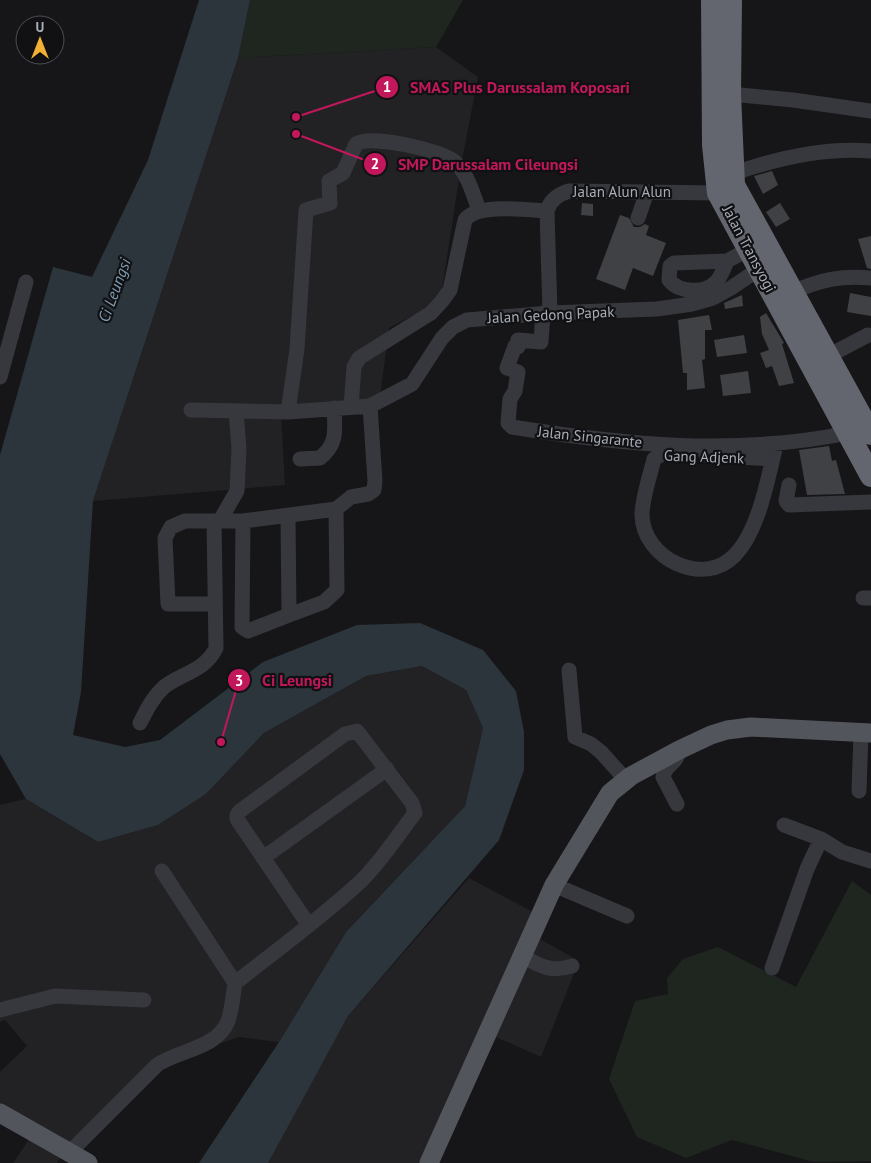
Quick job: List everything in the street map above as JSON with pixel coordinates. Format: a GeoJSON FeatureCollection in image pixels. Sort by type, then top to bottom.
{"type":"FeatureCollection","features":[{"type":"Feature","properties":{"kind":"highway","name":"Jalan Transyogi"},"geometry":{"type":"LineString","coordinates":[[712,0],[713,145],[718,193],[871,476]]}},
{"type":"Feature","properties":{"kind":"highway","name":"Jalan Transyogi"},"geometry":{"type":"LineString","coordinates":[[731,0],[730,94],[732,174],[734,185],[871,434]]}},
{"type":"Feature","properties":{"kind":"main road"},"geometry":{"type":"LineString","coordinates":[[429,1163],[558,878],[610,793],[626,780],[679,750],[710,735],[727,730],[752,727],[866,733]]}},
{"type":"Feature","properties":{"kind":"main road"},"geometry":{"type":"LineString","coordinates":[[0,1113],[88,1163]]}},
{"type":"Feature","properties":{"kind":"street"},"geometry":{"type":"LineString","coordinates":[[730,94],[793,100],[871,111]]}},
{"type":"Feature","properties":{"kind":"street"},"geometry":{"type":"LineString","coordinates":[[288,412],[297,349],[306,210],[330,203],[329,181],[342,175],[356,144],[361,140],[367,139],[435,151],[453,160],[463,170],[479,210]]}},
{"type":"Feature","properties":{"kind":"street"},"geometry":{"type":"LineString","coordinates":[[732,174],[782,158],[832,151],[871,150]]}},
{"type":"Feature","properties":{"kind":"street","name":"Jalan Alun Alun"},"geometry":{"type":"LineString","coordinates":[[547,211],[554,200],[569,191],[718,193]]}},
{"type":"Feature","properties":{"kind":"street"},"geometry":{"type":"LineString","coordinates":[[638,218],[647,192]]}},
{"type":"Feature","properties":{"kind":"street"},"geometry":{"type":"LineString","coordinates":[[351,407],[356,361],[431,314],[442,301],[450,290],[465,220],[479,210],[547,211],[547,313]]}},
{"type":"Feature","properties":{"kind":"street"},"geometry":{"type":"LineString","coordinates":[[727,261],[749,249]]}},
{"type":"Feature","properties":{"kind":"street","name":"Jalan Gedong Papak"},"geometry":{"type":"LineString","coordinates":[[370,406],[412,384],[442,338],[452,327],[466,320],[547,313],[657,309],[692,304],[713,298],[759,269]]}},
{"type":"Feature","properties":{"kind":"street"},"geometry":{"type":"LineString","coordinates":[[793,292],[822,280],[848,277],[871,278]]}},
{"type":"Feature","properties":{"kind":"street"},"geometry":{"type":"LineString","coordinates":[[0,377],[6,330],[26,282]]}},
{"type":"Feature","properties":{"kind":"street","name":"Jalan Singarante"},"geometry":{"type":"LineString","coordinates":[[547,313],[541,342],[518,340],[518,347],[515,346],[507,368],[518,372],[515,391],[510,399],[508,423],[512,427],[633,443],[725,446],[774,452],[848,433]]}},
{"type":"Feature","properties":{"kind":"street"},"geometry":{"type":"LineString","coordinates":[[828,356],[868,335]]}},
{"type":"Feature","properties":{"kind":"street"},"geometry":{"type":"LineString","coordinates":[[191,410],[288,412],[370,406],[375,482],[374,490],[368,494],[351,497],[336,509],[243,521],[185,521],[174,524],[165,538],[168,604],[215,604]]}},
{"type":"Feature","properties":{"kind":"street"},"geometry":{"type":"LineString","coordinates":[[300,459],[320,458],[331,449],[336,435],[334,408]]}},
{"type":"Feature","properties":{"kind":"street"},"geometry":{"type":"LineString","coordinates":[[140,722],[150,703],[164,687],[191,674],[213,655],[216,648],[217,522],[237,490],[239,449],[236,411]]}},
{"type":"Feature","properties":{"kind":"street","name":"Gang Adjenk"},"geometry":{"type":"LineString","coordinates":[[774,452],[754,521],[737,554],[728,562],[716,566],[693,568],[666,559],[654,547],[646,532],[642,515],[656,456],[666,453],[774,452]]}},
{"type":"Feature","properties":{"kind":"street"},"geometry":{"type":"LineString","coordinates":[[788,485],[786,502],[789,505],[871,502]]}},
{"type":"Feature","properties":{"kind":"street"},"geometry":{"type":"LineString","coordinates":[[243,521],[242,627],[248,631],[324,602],[337,590],[336,509]]}},
{"type":"Feature","properties":{"kind":"street"},"geometry":{"type":"LineString","coordinates":[[288,516],[289,615]]}},
{"type":"Feature","properties":{"kind":"street"},"geometry":{"type":"LineString","coordinates":[[569,670],[575,737],[591,744],[601,752],[626,780]]}},
{"type":"Feature","properties":{"kind":"street"},"geometry":{"type":"LineString","coordinates":[[70,1152],[157,1065],[166,1059],[208,1042],[223,1028],[229,1018],[235,983],[360,882],[376,865],[415,813],[412,803],[357,731],[345,734],[240,810],[237,815],[237,819],[308,924]]}},
{"type":"Feature","properties":{"kind":"street"},"geometry":{"type":"LineString","coordinates":[[859,791],[866,733]]}},
{"type":"Feature","properties":{"kind":"street"},"geometry":{"type":"LineString","coordinates":[[677,804],[663,777],[666,768],[678,758],[679,750]]}},
{"type":"Feature","properties":{"kind":"street"},"geometry":{"type":"LineString","coordinates":[[263,858],[387,769]]}},
{"type":"Feature","properties":{"kind":"street"},"geometry":{"type":"LineString","coordinates":[[784,825],[822,839],[842,852],[871,861]]}},
{"type":"Feature","properties":{"kind":"street"},"geometry":{"type":"LineString","coordinates":[[772,968],[807,868],[822,839]]}},
{"type":"Feature","properties":{"kind":"street"},"geometry":{"type":"LineString","coordinates":[[162,871],[235,983]]}},
{"type":"Feature","properties":{"kind":"street"},"geometry":{"type":"LineString","coordinates":[[558,878],[627,916]]}},
{"type":"Feature","properties":{"kind":"street"},"geometry":{"type":"LineString","coordinates":[[522,956],[547,970],[560,970],[572,966]]}},
{"type":"Feature","properties":{"kind":"street"},"geometry":{"type":"LineString","coordinates":[[0,1010],[56,996],[144,1000]]}},
{"type":"Feature","properties":{"kind":"shaded area"},"geometry":{"type":"Polygon","coordinates":[[[250,0],[463,0],[436,47],[238,58],[250,0]]]}},
{"type":"Feature","properties":{"kind":"shaded area"},"geometry":{"type":"Polygon","coordinates":[[[436,47],[478,77],[461,166],[442,290],[428,308],[389,328],[380,397],[281,413],[285,485],[93,501],[238,58],[436,47]]]}},
{"type":"Feature","properties":{"kind":"shaded area"},"geometry":{"type":"Polygon","coordinates":[[[422,666],[466,690],[483,728],[465,806],[346,932],[279,1042],[239,1037],[167,1061],[63,1153],[57,1163],[13,1163],[32,1135],[0,1117],[0,1072],[27,1046],[5,1020],[0,1022],[0,805],[26,799],[98,842],[158,825],[206,794],[264,733],[366,676],[422,666]]]}},
{"type":"Feature","properties":{"kind":"shaded area"},"geometry":{"type":"Polygon","coordinates":[[[469,878],[546,919],[538,938],[579,961],[541,1057],[496,1037],[437,1163],[266,1163],[348,1016],[469,878]]]}},
{"type":"Feature","properties":{"kind":"shaded area"},"geometry":{"type":"Polygon","coordinates":[[[852,881],[871,895],[871,1161],[814,1162],[732,1140],[686,1158],[637,1137],[609,1079],[635,1001],[668,994],[667,978],[683,959],[718,947],[796,987],[852,881]]]}},
{"type":"Feature","properties":{"kind":"water"},"geometry":{"type":"Polygon","coordinates":[[[199,0],[250,0],[238,58],[93,501],[81,692],[73,735],[125,747],[160,740],[263,662],[357,625],[420,623],[483,650],[516,691],[524,732],[524,770],[499,840],[348,1016],[268,1163],[199,1163],[279,1042],[346,932],[465,806],[483,728],[466,690],[422,666],[366,676],[264,733],[206,794],[158,825],[98,842],[26,799],[0,754],[0,455],[53,267],[92,277],[148,160],[199,0]]]}},
{"type":"Feature","properties":{"kind":"building"},"geometry":{"type":"Polygon","coordinates":[[[772,171],[778,185],[763,194],[754,176],[772,171]]]}},
{"type":"Feature","properties":{"kind":"building"},"geometry":{"type":"Polygon","coordinates":[[[582,203],[593,204],[593,216],[581,215],[582,203]]]}},
{"type":"Feature","properties":{"kind":"building"},"geometry":{"type":"Polygon","coordinates":[[[780,203],[790,219],[776,227],[766,212],[780,203]]]}},
{"type":"Feature","properties":{"kind":"building"},"geometry":{"type":"Polygon","coordinates":[[[620,215],[629,218],[634,227],[640,227],[645,224],[649,226],[646,235],[666,243],[653,276],[633,268],[625,290],[596,279],[620,215]]]}},
{"type":"Feature","properties":{"kind":"building"},"geometry":{"type":"Polygon","coordinates":[[[871,236],[871,269],[867,268],[858,239],[871,236]]]}},
{"type":"Feature","properties":{"kind":"building"},"geometry":{"type":"Polygon","coordinates":[[[850,293],[871,297],[871,316],[847,312],[850,293]]]}},
{"type":"Feature","properties":{"kind":"building"},"geometry":{"type":"Polygon","coordinates":[[[742,295],[743,306],[725,309],[724,303],[742,295]]]}},
{"type":"Feature","properties":{"kind":"building"},"geometry":{"type":"Polygon","coordinates":[[[766,313],[784,343],[782,344],[794,383],[779,386],[772,366],[766,368],[760,353],[769,350],[762,334],[760,317],[766,313]]]}},
{"type":"Feature","properties":{"kind":"building"},"geometry":{"type":"Polygon","coordinates":[[[709,315],[712,330],[705,330],[705,359],[702,360],[705,388],[687,390],[687,373],[683,373],[678,320],[709,315]]]}},
{"type":"Feature","properties":{"kind":"building"},"geometry":{"type":"Polygon","coordinates":[[[744,335],[747,353],[717,357],[714,340],[744,335]]]}},
{"type":"Feature","properties":{"kind":"building"},"geometry":{"type":"Polygon","coordinates":[[[748,371],[751,393],[723,396],[720,375],[748,371]]]}},
{"type":"Feature","properties":{"kind":"building"},"geometry":{"type":"Polygon","coordinates":[[[829,446],[832,461],[836,460],[845,494],[807,495],[799,450],[829,446]]]}},
{"type":"Feature","properties":{"kind":"place","name":"SMAS Plus Darussalam Koposari"},"geometry":{"type":"Point","coordinates":[296,117]}},
{"type":"Feature","properties":{"kind":"place","name":"SMP Darussalam Cileungsi"},"geometry":{"type":"Point","coordinates":[296,134]}},
{"type":"Feature","properties":{"kind":"place","name":"Ci Leungsi"},"geometry":{"type":"Point","coordinates":[221,742]}}]}
